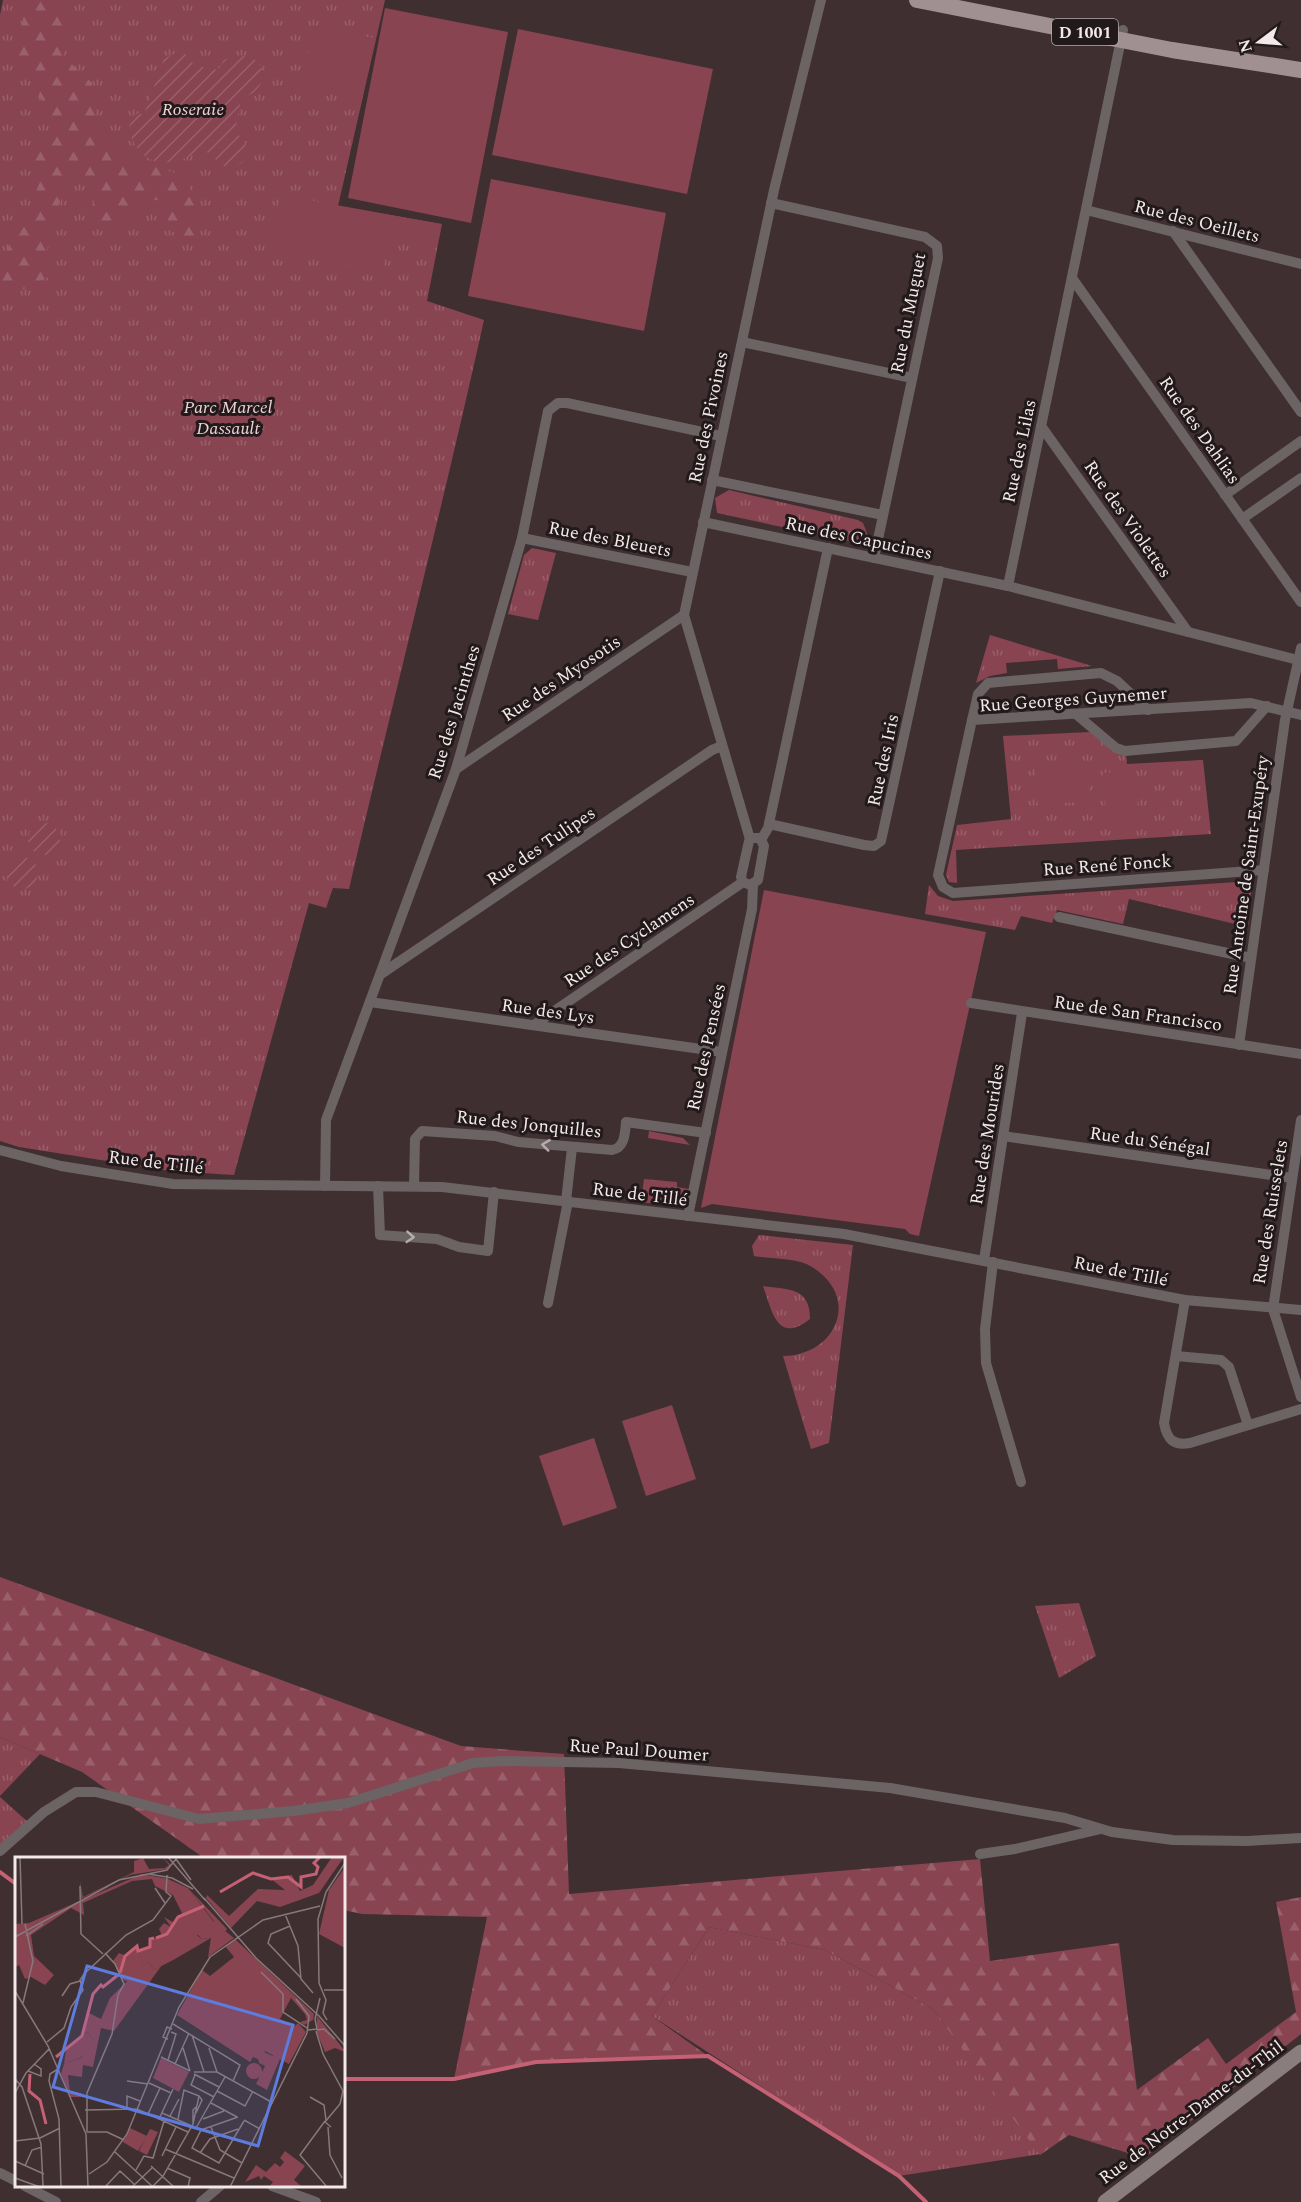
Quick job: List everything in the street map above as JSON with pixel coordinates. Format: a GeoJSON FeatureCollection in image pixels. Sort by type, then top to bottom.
{"type":"FeatureCollection","features":[{"type":"Feature","properties":{"kind":"main road","name":"D 1001"},"geometry":{"type":"LineString","coordinates":[[918,0],[1122,35]]}},
{"type":"Feature","properties":{"kind":"main road","name":"D 1001"},"geometry":{"type":"LineString","coordinates":[[964,0],[1205,55],[1301,70]]}},
{"type":"Feature","properties":{"kind":"main road","name":"Rue de Notre-Dame-du-Thil"},"geometry":{"type":"LineString","coordinates":[[1105,2202],[1301,2052]]}},
{"type":"Feature","properties":{"kind":"street","name":"Rue des Pivoines"},"geometry":{"type":"LineString","coordinates":[[756,839],[722,746],[684,615],[771,203],[820,0]]}},
{"type":"Feature","properties":{"kind":"street","name":"Rue des Lilas"},"geometry":{"type":"LineString","coordinates":[[1008,586],[1122,35]]}},
{"type":"Feature","properties":{"kind":"street","name":"Rue du Muguet"},"geometry":{"type":"LineString","coordinates":[[771,203],[925,237],[936,243],[938,258],[874,558]]}},
{"type":"Feature","properties":{"kind":"street","name":"Rue des Oeillets"},"geometry":{"type":"LineString","coordinates":[[1086,210],[1301,264]]}},
{"type":"Feature","properties":{"kind":"street"},"geometry":{"type":"LineString","coordinates":[[1173,231],[1301,412]]}},
{"type":"Feature","properties":{"kind":"street","name":"Rue des Dahlias"},"geometry":{"type":"LineString","coordinates":[[1072,278],[1301,602]]}},
{"type":"Feature","properties":{"kind":"street"},"geometry":{"type":"LineString","coordinates":[[742,342],[912,378]]}},
{"type":"Feature","properties":{"kind":"street","name":"Rue des Jacinthes"},"geometry":{"type":"LineString","coordinates":[[325,1186],[326,1120],[456,769],[522,538],[550,408],[558,403],[567,403],[721,436]]}},
{"type":"Feature","properties":{"kind":"street","name":"Rue des Violettes"},"geometry":{"type":"LineString","coordinates":[[1041,426],[1188,632]]}},
{"type":"Feature","properties":{"kind":"street"},"geometry":{"type":"LineString","coordinates":[[1225,495],[1301,441]]}},
{"type":"Feature","properties":{"kind":"street"},"geometry":{"type":"LineString","coordinates":[[1242,519],[1301,478]]}},
{"type":"Feature","properties":{"kind":"street","name":"Rue des Capucines"},"geometry":{"type":"LineString","coordinates":[[712,480],[883,515]]}},
{"type":"Feature","properties":{"kind":"street","name":"Rue des Capucines"},"geometry":{"type":"LineString","coordinates":[[703,522],[1008,586]]}},
{"type":"Feature","properties":{"kind":"street","name":"Rue des Bleuets"},"geometry":{"type":"LineString","coordinates":[[522,538],[692,572]]}},
{"type":"Feature","properties":{"kind":"street","name":"Rue des Pensées"},"geometry":{"type":"LineString","coordinates":[[688,1216],[752,909],[748,884],[741,874],[756,839],[769,824],[828,548]]}},
{"type":"Feature","properties":{"kind":"street","name":"Rue des Iris"},"geometry":{"type":"LineString","coordinates":[[769,824],[864,845],[873,846],[881,841],[940,572]]}},
{"type":"Feature","properties":{"kind":"street"},"geometry":{"type":"LineString","coordinates":[[1008,586],[1188,632],[1300,654],[1286,711]]}},
{"type":"Feature","properties":{"kind":"street","name":"Rue des Myosotis"},"geometry":{"type":"LineString","coordinates":[[456,769],[684,615]]}},
{"type":"Feature","properties":{"kind":"street"},"geometry":{"type":"LineString","coordinates":[[972,720],[978,694],[988,683],[1089,673],[1112,677],[1148,710]]}},
{"type":"Feature","properties":{"kind":"street","name":"Rue Georges Guynemer"},"geometry":{"type":"LineString","coordinates":[[953,893],[943,888],[938,870],[972,720],[1251,704],[1301,715]]}},
{"type":"Feature","properties":{"kind":"street"},"geometry":{"type":"LineString","coordinates":[[1077,715],[1116,748],[1125,751],[1231,743],[1244,735],[1267,706]]}},
{"type":"Feature","properties":{"kind":"street","name":"Rue Antoine de Saint-Exupéry"},"geometry":{"type":"LineString","coordinates":[[1239,1045],[1286,711]]}},
{"type":"Feature","properties":{"kind":"street","name":"Rue des Tulipes"},"geometry":{"type":"LineString","coordinates":[[380,975],[712,750],[722,746]]}},
{"type":"Feature","properties":{"kind":"street","name":"Rue des Pensées"},"geometry":{"type":"LineString","coordinates":[[748,884],[758,880],[764,849],[756,839]]}},
{"type":"Feature","properties":{"kind":"street","name":"Rue René Fonck"},"geometry":{"type":"LineString","coordinates":[[953,893],[1264,870]]}},
{"type":"Feature","properties":{"kind":"street","name":"Rue des Cyclamens"},"geometry":{"type":"LineString","coordinates":[[534,1025],[748,884]]}},
{"type":"Feature","properties":{"kind":"street"},"geometry":{"type":"LineString","coordinates":[[1059,917],[1251,958]]}},
{"type":"Feature","properties":{"kind":"street","name":"Rue des Lys"},"geometry":{"type":"LineString","coordinates":[[370,1002],[722,1052]]}},
{"type":"Feature","properties":{"kind":"street","name":"Rue de San Francisco"},"geometry":{"type":"LineString","coordinates":[[971,1003],[1301,1054]]}},
{"type":"Feature","properties":{"kind":"street","name":"Rue des Mourides"},"geometry":{"type":"LineString","coordinates":[[1021,1482],[986,1363],[985,1329],[988,1261],[1003,1136],[1022,1012]]}},
{"type":"Feature","properties":{"kind":"street","name":"Rue des Ruisselets"},"geometry":{"type":"LineString","coordinates":[[1273,1308],[1301,1120]]}},
{"type":"Feature","properties":{"kind":"street","name":"Rue des Jonquilles"},"geometry":{"type":"LineString","coordinates":[[414,1186],[415,1138],[422,1131],[495,1136],[518,1142],[572,1148],[615,1150],[622,1143],[626,1122],[706,1133]]}},
{"type":"Feature","properties":{"kind":"street","name":"Rue du Sénégal"},"geometry":{"type":"LineString","coordinates":[[1003,1136],[1292,1178]]}},
{"type":"Feature","properties":{"kind":"street"},"geometry":{"type":"LineString","coordinates":[[548,1303],[567,1201],[572,1148]]}},
{"type":"Feature","properties":{"kind":"street","name":"Rue de Tillé"},"geometry":{"type":"LineString","coordinates":[[0,1150],[61,1166],[173,1184],[414,1186],[494,1192],[863,1237],[1185,1300],[1301,1310]]}},
{"type":"Feature","properties":{"kind":"street"},"geometry":{"type":"LineString","coordinates":[[378,1186],[380,1235],[437,1239],[459,1247],[488,1251],[494,1192]]}},
{"type":"Feature","properties":{"kind":"street"},"geometry":{"type":"LineString","coordinates":[[1185,1300],[1164,1423],[1166,1434],[1172,1441],[1179,1445],[1191,1443],[1301,1409]]}},
{"type":"Feature","properties":{"kind":"street"},"geometry":{"type":"LineString","coordinates":[[1273,1308],[1301,1397]]}},
{"type":"Feature","properties":{"kind":"street"},"geometry":{"type":"LineString","coordinates":[[1176,1356],[1221,1360],[1229,1367],[1248,1425]]}},
{"type":"Feature","properties":{"kind":"street","name":"Rue Paul Doumer"},"geometry":{"type":"LineString","coordinates":[[0,1851],[44,1812],[76,1792],[96,1792],[199,1819],[294,1811],[348,1803],[481,1761],[611,1763],[848,1783],[939,1795],[1065,1818],[1102,1829],[1183,1841],[1301,1838]]}},
{"type":"Feature","properties":{"kind":"street"},"geometry":{"type":"LineString","coordinates":[[980,1854],[1015,1849],[1102,1829]]}},
{"type":"Feature","properties":{"kind":"street"},"geometry":{"type":"LineString","coordinates":[[0,2172],[15,2180]]}},
{"type":"Feature","properties":{"kind":"street"},"geometry":{"type":"LineString","coordinates":[[27,2187],[56,2202]]}},
{"type":"Feature","properties":{"kind":"street"},"geometry":{"type":"LineString","coordinates":[[201,2202],[219,2187]]}},
{"type":"Feature","properties":{"kind":"street"},"geometry":{"type":"LineString","coordinates":[[275,2187],[316,2202]]}},
{"type":"Feature","properties":{"kind":"green space","name":"Parc Marcel Dassault"},"geometry":{"type":"Polygon","coordinates":[[[3,0],[385,0],[338,206],[442,224],[427,301],[484,320],[349,889],[333,888],[326,908],[309,903],[234,1175],[170,1171],[19,1147],[0,1141],[0,15],[3,0]]]}},
{"type":"Feature","properties":{"kind":"green space"},"geometry":{"type":"Polygon","coordinates":[[[27,0],[69,0],[64,57],[92,83],[97,126],[129,159],[185,176],[201,216],[198,236],[186,237],[169,230],[164,202],[148,198],[113,228],[89,215],[97,192],[72,176],[58,207],[47,250],[55,274],[17,292],[0,285],[11,236],[24,223],[41,178],[27,150],[56,134],[48,110],[15,56],[27,0]]]}},
{"type":"Feature","properties":{"kind":"green space"},"geometry":{"type":"Polygon","coordinates":[[[385,8],[508,32],[471,223],[348,198],[385,8]]]}},
{"type":"Feature","properties":{"kind":"green space"},"geometry":{"type":"Polygon","coordinates":[[[314,27],[374,38],[362,100],[302,88],[314,27]]]}},
{"type":"Feature","properties":{"kind":"green space"},"geometry":{"type":"Polygon","coordinates":[[[518,29],[713,69],[687,194],[492,155],[518,29]]]}},
{"type":"Feature","properties":{"kind":"green space","name":"Roseraie"},"geometry":{"type":"Polygon","coordinates":[[[177,52],[187,55],[194,65],[218,70],[224,60],[237,56],[248,57],[256,61],[261,68],[263,76],[260,85],[253,93],[241,99],[235,133],[243,140],[246,156],[242,163],[235,167],[219,163],[211,153],[199,151],[176,161],[155,161],[138,150],[132,139],[129,126],[136,114],[144,114],[164,59],[177,52]]]}},
{"type":"Feature","properties":{"kind":"green space"},"geometry":{"type":"Polygon","coordinates":[[[491,179],[666,213],[644,331],[468,296],[491,179]]]}},
{"type":"Feature","properties":{"kind":"green space"},"geometry":{"type":"Polygon","coordinates":[[[281,195],[441,224],[436,248],[388,240],[383,272],[277,252],[271,246],[270,235],[281,195]]]}},
{"type":"Feature","properties":{"kind":"green space"},"geometry":{"type":"Polygon","coordinates":[[[729,490],[858,520],[863,523],[868,536],[865,542],[857,543],[717,513],[715,498],[729,490]]]}},
{"type":"Feature","properties":{"kind":"green space"},"geometry":{"type":"Polygon","coordinates":[[[532,548],[556,553],[538,620],[508,614],[524,555],[532,548]]]}},
{"type":"Feature","properties":{"kind":"green space"},"geometry":{"type":"Polygon","coordinates":[[[990,635],[1092,666],[1058,669],[1057,659],[1006,663],[1007,673],[990,676],[976,683],[990,635]]]}},
{"type":"Feature","properties":{"kind":"green space"},"geometry":{"type":"Polygon","coordinates":[[[1090,732],[1126,755],[1127,764],[1203,760],[1211,834],[956,850],[957,883],[949,882],[946,875],[957,825],[1011,819],[1003,736],[1090,732]]]}},
{"type":"Feature","properties":{"kind":"green space"},"geometry":{"type":"Polygon","coordinates":[[[1087,766],[1089,801],[1038,805],[1036,770],[1087,766]]]}},
{"type":"Feature","properties":{"kind":"green space"},"geometry":{"type":"Polygon","coordinates":[[[1135,770],[1139,822],[1107,824],[1103,773],[1135,770]]]}},
{"type":"Feature","properties":{"kind":"green space"},"geometry":{"type":"Polygon","coordinates":[[[44,823],[55,828],[60,839],[55,850],[44,855],[33,850],[28,839],[33,828],[44,823]]]}},
{"type":"Feature","properties":{"kind":"green space"},"geometry":{"type":"Polygon","coordinates":[[[22,857],[33,862],[38,873],[33,884],[22,889],[11,884],[6,873],[11,862],[22,857]]]}},
{"type":"Feature","properties":{"kind":"green space"},"geometry":{"type":"Polygon","coordinates":[[[1252,881],[1248,927],[1129,899],[1123,924],[1057,910],[1052,923],[1021,916],[1015,930],[925,914],[929,885],[938,896],[953,901],[1252,881]]]}},
{"type":"Feature","properties":{"kind":"green space"},"geometry":{"type":"Polygon","coordinates":[[[764,890],[986,932],[919,1236],[910,1234],[905,1229],[712,1204],[701,1208],[764,890]]]}},
{"type":"Feature","properties":{"kind":"green space"},"geometry":{"type":"Polygon","coordinates":[[[649,1131],[683,1138],[690,1145],[648,1138],[649,1131]]]}},
{"type":"Feature","properties":{"kind":"green space"},"geometry":{"type":"Polygon","coordinates":[[[644,1179],[677,1182],[677,1187],[689,1189],[686,1208],[641,1202],[644,1179]]]}},
{"type":"Feature","properties":{"kind":"green space"},"geometry":{"type":"Polygon","coordinates":[[[759,1235],[853,1245],[829,1443],[811,1449],[783,1356],[802,1353],[817,1346],[829,1335],[836,1322],[839,1308],[836,1293],[827,1279],[806,1264],[792,1260],[754,1256],[752,1246],[759,1235]]]}},
{"type":"Feature","properties":{"kind":"green space"},"geometry":{"type":"Polygon","coordinates":[[[763,1286],[789,1290],[802,1296],[809,1309],[810,1319],[799,1326],[783,1327],[773,1314],[763,1286]]]}},
{"type":"Feature","properties":{"kind":"green space"},"geometry":{"type":"Polygon","coordinates":[[[672,1405],[696,1479],[646,1496],[622,1421],[672,1405]]]}},
{"type":"Feature","properties":{"kind":"green space"},"geometry":{"type":"Polygon","coordinates":[[[594,1438],[617,1508],[563,1526],[539,1456],[594,1438]]]}},
{"type":"Feature","properties":{"kind":"green space"},"geometry":{"type":"Polygon","coordinates":[[[0,1577],[461,1746],[564,1754],[569,1894],[980,1859],[990,1961],[1119,1943],[1137,2090],[1208,2038],[1226,2064],[1296,2012],[1276,1902],[1301,1897],[1301,2034],[1144,2158],[1069,2135],[1040,2155],[933,2009],[825,1950],[709,1927],[652,2016],[708,2056],[536,2062],[454,2079],[487,1917],[362,1914],[345,1910],[345,1857],[203,1857],[82,1772],[0,1737],[0,1577]]]}},
{"type":"Feature","properties":{"kind":"green space"},"geometry":{"type":"Polygon","coordinates":[[[1079,1603],[1096,1656],[1059,1678],[1035,1606],[1079,1603]]]}},
{"type":"Feature","properties":{"kind":"green space"},"geometry":{"type":"Polygon","coordinates":[[[0,1737],[40,1754],[0,1796],[0,1737]]]}},
{"type":"Feature","properties":{"kind":"green space"},"geometry":{"type":"Polygon","coordinates":[[[0,1797],[28,1822],[0,1845],[0,1797]]]}},
{"type":"Feature","properties":{"kind":"green space"},"geometry":{"type":"Polygon","coordinates":[[[709,1927],[825,1950],[933,2009],[1041,2154],[899,2176],[652,2016],[709,1927]]]}},
{"type":"Feature","properties":{"kind":"waterway"},"geometry":{"type":"LineString","coordinates":[[0,1872],[15,1883]]}},
{"type":"Feature","properties":{"kind":"waterway"},"geometry":{"type":"LineString","coordinates":[[345,2079],[454,2079],[536,2062],[708,2056],[899,2176],[926,2202]]}}]}
